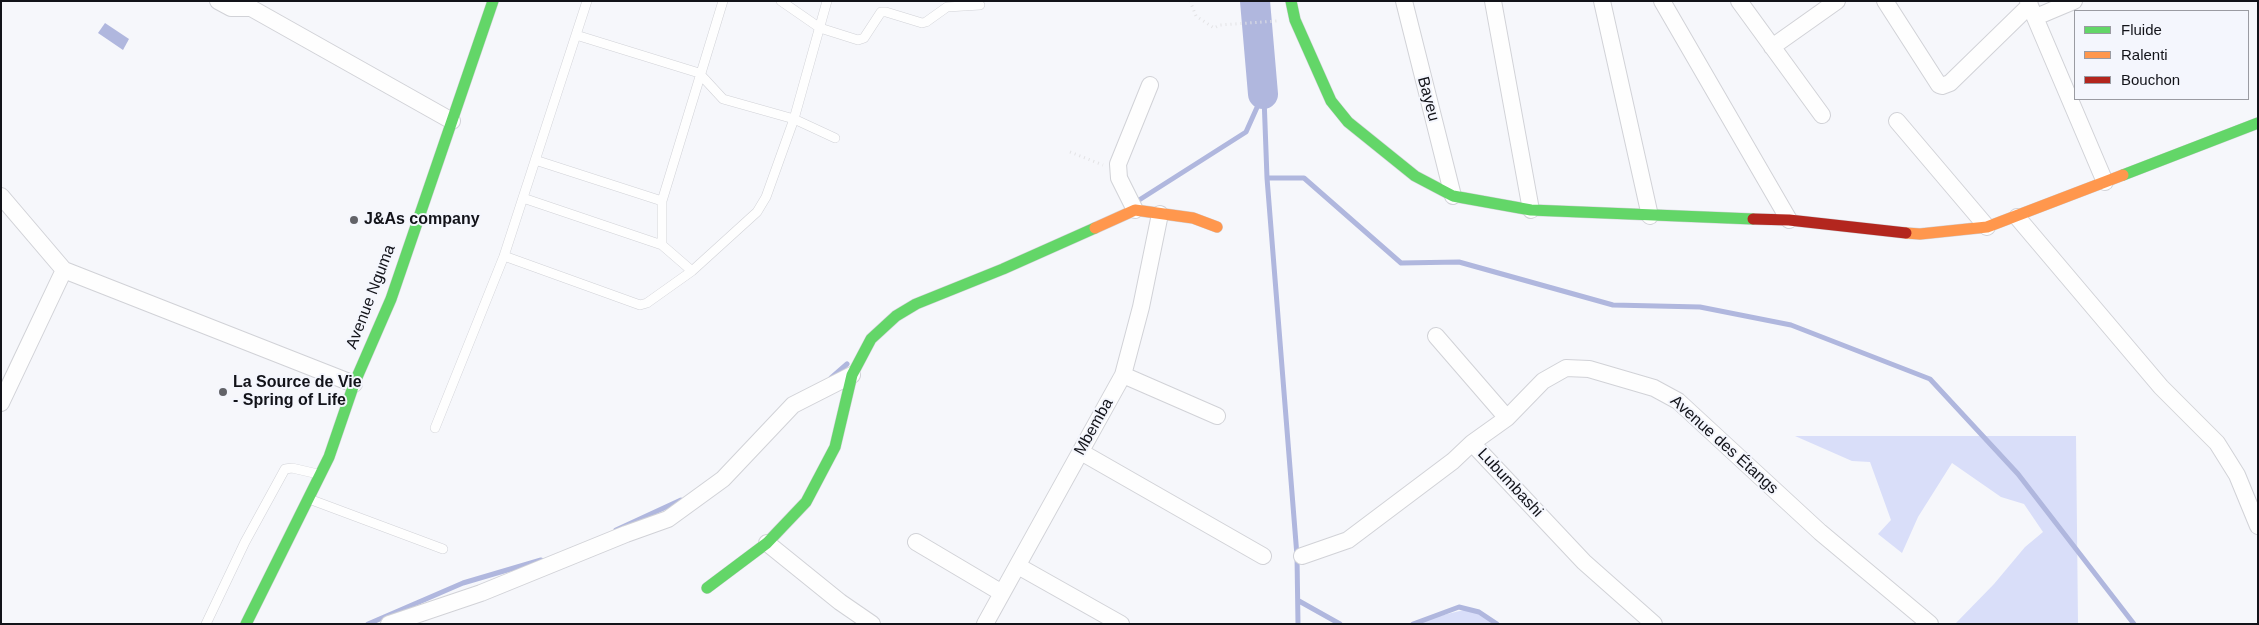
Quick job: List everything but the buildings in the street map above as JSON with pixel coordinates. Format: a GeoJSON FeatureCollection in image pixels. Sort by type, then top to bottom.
{"type":"FeatureCollection","features":[{"type":"Feature","properties":{"kind":"street"},"geometry":{"type":"LineString","coordinates":[[218,1],[231,8],[251,8],[452,121]]}},
{"type":"Feature","properties":{"kind":"street","name":"Avenue Nguma"},"geometry":{"type":"LineString","coordinates":[[246,624],[321,474],[354,384],[392,299],[494,1]]}},
{"type":"Feature","properties":{"kind":"street"},"geometry":{"type":"LineString","coordinates":[[1291,1],[1295,20],[1331,101],[1348,122],[1415,176],[1454,196],[1531,210],[1789,220],[1904,233],[1987,227],[2258,123]]}},
{"type":"Feature","properties":{"kind":"street","name":"Bayeu"},"geometry":{"type":"LineString","coordinates":[[1404,1],[1454,196]]}},
{"type":"Feature","properties":{"kind":"street"},"geometry":{"type":"LineString","coordinates":[[1494,1],[1531,210]]}},
{"type":"Feature","properties":{"kind":"street"},"geometry":{"type":"LineString","coordinates":[[1602,1],[1650,216]]}},
{"type":"Feature","properties":{"kind":"street"},"geometry":{"type":"LineString","coordinates":[[1662,1],[1789,220]]}},
{"type":"Feature","properties":{"kind":"street"},"geometry":{"type":"LineString","coordinates":[[1739,1],[1822,115]]}},
{"type":"Feature","properties":{"kind":"street"},"geometry":{"type":"LineString","coordinates":[[1772,47],[1837,1]]}},
{"type":"Feature","properties":{"kind":"street"},"geometry":{"type":"LineString","coordinates":[[1885,1],[1939,85],[1942,86],[1950,83],[2032,7],[2074,1]]}},
{"type":"Feature","properties":{"kind":"street"},"geometry":{"type":"LineString","coordinates":[[2032,7],[2105,182]]}},
{"type":"Feature","properties":{"kind":"street"},"geometry":{"type":"LineString","coordinates":[[1134,210],[1118,171],[1118,164],[1150,85]]}},
{"type":"Feature","properties":{"kind":"street"},"geometry":{"type":"LineString","coordinates":[[1897,121],[1987,227]]}},
{"type":"Feature","properties":{"kind":"street"},"geometry":{"type":"LineString","coordinates":[[1,196],[64,270],[354,384]]}},
{"type":"Feature","properties":{"kind":"street"},"geometry":{"type":"LineString","coordinates":[[707,588],[767,543],[806,502],[835,446],[852,374],[871,339],[890,321],[916,304],[1003,269],[1134,210],[1193,218],[1217,227]]}},
{"type":"Feature","properties":{"kind":"street","name":"Mbemba"},"geometry":{"type":"LineString","coordinates":[[985,624],[1122,375],[1141,307],[1160,214]]}},
{"type":"Feature","properties":{"kind":"street"},"geometry":{"type":"LineString","coordinates":[[2017,217],[2160,386],[2217,444],[2237,475],[2258,526]]}},
{"type":"Feature","properties":{"kind":"street"},"geometry":{"type":"LineString","coordinates":[[1,403],[64,270]]}},
{"type":"Feature","properties":{"kind":"street"},"geometry":{"type":"LineString","coordinates":[[1436,336],[1507,418]]}},
{"type":"Feature","properties":{"kind":"street","name":"Avenue des Étangs"},"geometry":{"type":"LineString","coordinates":[[1472,443],[1507,418],[1543,381],[1566,368],[1589,369],[1667,394],[1678,401],[1820,532],[1930,624]]}},
{"type":"Feature","properties":{"kind":"street"},"geometry":{"type":"LineString","coordinates":[[389,624],[481,593],[626,534],[668,519],[723,479],[793,405],[852,374]]}},
{"type":"Feature","properties":{"kind":"street"},"geometry":{"type":"LineString","coordinates":[[1122,375],[1217,416]]}},
{"type":"Feature","properties":{"kind":"street","name":"Lubumbashi"},"geometry":{"type":"LineString","coordinates":[[1302,556],[1348,540],[1453,461],[1472,443],[1584,562],[1654,624]]}},
{"type":"Feature","properties":{"kind":"street"},"geometry":{"type":"LineString","coordinates":[[1081,452],[1263,556]]}},
{"type":"Feature","properties":{"kind":"street"},"geometry":{"type":"LineString","coordinates":[[916,542],[1002,593]]}},
{"type":"Feature","properties":{"kind":"street"},"geometry":{"type":"LineString","coordinates":[[767,543],[840,602],[872,624]]}},
{"type":"Feature","properties":{"kind":"street"},"geometry":{"type":"LineString","coordinates":[[1018,566],[1121,624]]}},
{"type":"Feature","properties":{"kind":"lane"},"geometry":{"type":"LineString","coordinates":[[435,428],[504,256],[587,1]]}},
{"type":"Feature","properties":{"kind":"lane"},"geometry":{"type":"LineString","coordinates":[[662,245],[662,201],[699,73],[723,1]]}},
{"type":"Feature","properties":{"kind":"lane"},"geometry":{"type":"LineString","coordinates":[[781,1],[820,28],[858,40],[864,38],[881,12],[922,23],[947,7],[980,5]]}},
{"type":"Feature","properties":{"kind":"lane"},"geometry":{"type":"LineString","coordinates":[[504,256],[640,305],[647,303],[692,271],[757,212],[766,198],[794,119],[827,1]]}},
{"type":"Feature","properties":{"kind":"lane"},"geometry":{"type":"LineString","coordinates":[[576,35],[699,73],[723,99],[794,119],[835,138]]}},
{"type":"Feature","properties":{"kind":"lane"},"geometry":{"type":"LineString","coordinates":[[535,160],[662,201]]}},
{"type":"Feature","properties":{"kind":"lane"},"geometry":{"type":"LineString","coordinates":[[523,198],[662,245],[692,271]]}},
{"type":"Feature","properties":{"kind":"lane"},"geometry":{"type":"LineString","coordinates":[[206,624],[245,542],[285,469],[292,468],[321,474]]}},
{"type":"Feature","properties":{"kind":"lane"},"geometry":{"type":"LineString","coordinates":[[309,499],[442,549]]}},
{"type":"Feature","properties":{"kind":"path"},"geometry":{"type":"LineString","coordinates":[[1190,1],[1196,16],[1214,28],[1220,25],[1295,20]]}},
{"type":"Feature","properties":{"kind":"path"},"geometry":{"type":"LineString","coordinates":[[1070,152],[1118,171]]}},
{"type":"Feature","properties":{"kind":"shaded area"},"geometry":{"type":"Polygon","coordinates":[[[105,23],[129,39],[123,50],[98,33],[105,23]]]}},
{"type":"Feature","properties":{"kind":"shaded area"},"geometry":{"type":"Polygon","coordinates":[[[1795,436],[2076,436],[2078,624],[1955,624],[1994,584],[2025,547],[2043,532],[2024,504],[2001,497],[1952,463],[1918,517],[1902,553],[1878,534],[1891,520],[1870,462],[1852,461],[1795,436]]]}},
{"type":"Feature","properties":{"kind":"shaded area"},"geometry":{"type":"Polygon","coordinates":[[[1468,609],[1490,619],[1494,624],[1406,624],[1468,609]]]}},
{"type":"Feature","properties":{"kind":"waterway"},"geometry":{"type":"LineString","coordinates":[[1255,1],[1263,94]]}},
{"type":"Feature","properties":{"kind":"waterway"},"geometry":{"type":"LineString","coordinates":[[1136,202],[1246,132],[1263,94]]}},
{"type":"Feature","properties":{"kind":"waterway"},"geometry":{"type":"LineString","coordinates":[[1264,97],[1267,178],[1297,556],[1298,624]]}},
{"type":"Feature","properties":{"kind":"waterway"},"geometry":{"type":"LineString","coordinates":[[1267,178],[1304,178],[1401,263],[1459,262],[1613,305],[1700,307],[1791,325],[1930,379],[2018,474],[2134,624]]}},
{"type":"Feature","properties":{"kind":"waterway"},"geometry":{"type":"LineString","coordinates":[[831,378],[847,364]]}},
{"type":"Feature","properties":{"kind":"waterway"},"geometry":{"type":"LineString","coordinates":[[616,530],[681,500]]}},
{"type":"Feature","properties":{"kind":"waterway"},"geometry":{"type":"LineString","coordinates":[[368,624],[463,583],[541,560]]}},
{"type":"Feature","properties":{"kind":"waterway"},"geometry":{"type":"LineString","coordinates":[[1299,601],[1340,624]]}},
{"type":"Feature","properties":{"kind":"waterway"},"geometry":{"type":"LineString","coordinates":[[1413,624],[1459,607],[1479,612],[1497,624]]}},
{"type":"Feature","properties":{"kind":"traffic: fast"},"geometry":{"type":"LineString","coordinates":[[246,624],[329,457],[354,384],[391,299],[493,1]]}},
{"type":"Feature","properties":{"kind":"traffic: fast"},"geometry":{"type":"LineString","coordinates":[[1291,1],[1295,20],[1331,101],[1348,122],[1415,176],[1453,196],[1531,210],[1753,219]]}},
{"type":"Feature","properties":{"kind":"traffic: fast"},"geometry":{"type":"LineString","coordinates":[[2123,175],[2258,123]]}},
{"type":"Feature","properties":{"kind":"traffic: fast"},"geometry":{"type":"LineString","coordinates":[[707,588],[767,543],[806,502],[835,447],[852,375],[871,339],[896,316],[916,304],[1003,269],[1095,228]]}},
{"type":"Feature","properties":{"kind":"traffic: slow"},"geometry":{"type":"LineString","coordinates":[[1906,233],[1920,234],[1987,227],[2123,175]]}},
{"type":"Feature","properties":{"kind":"traffic: slow"},"geometry":{"type":"LineString","coordinates":[[1095,228],[1135,210],[1193,218],[1217,227]]}},
{"type":"Feature","properties":{"kind":"traffic: jam"},"geometry":{"type":"LineString","coordinates":[[1753,219],[1789,220],[1906,233]]}},
{"type":"Feature","properties":{"kind":"place","name":"J&As company"},"geometry":{"type":"Point","coordinates":[354,220]}},
{"type":"Feature","properties":{"kind":"place","name":"La Source de Vie - Spring of Life"},"geometry":{"type":"Point","coordinates":[223,392]}}]}
